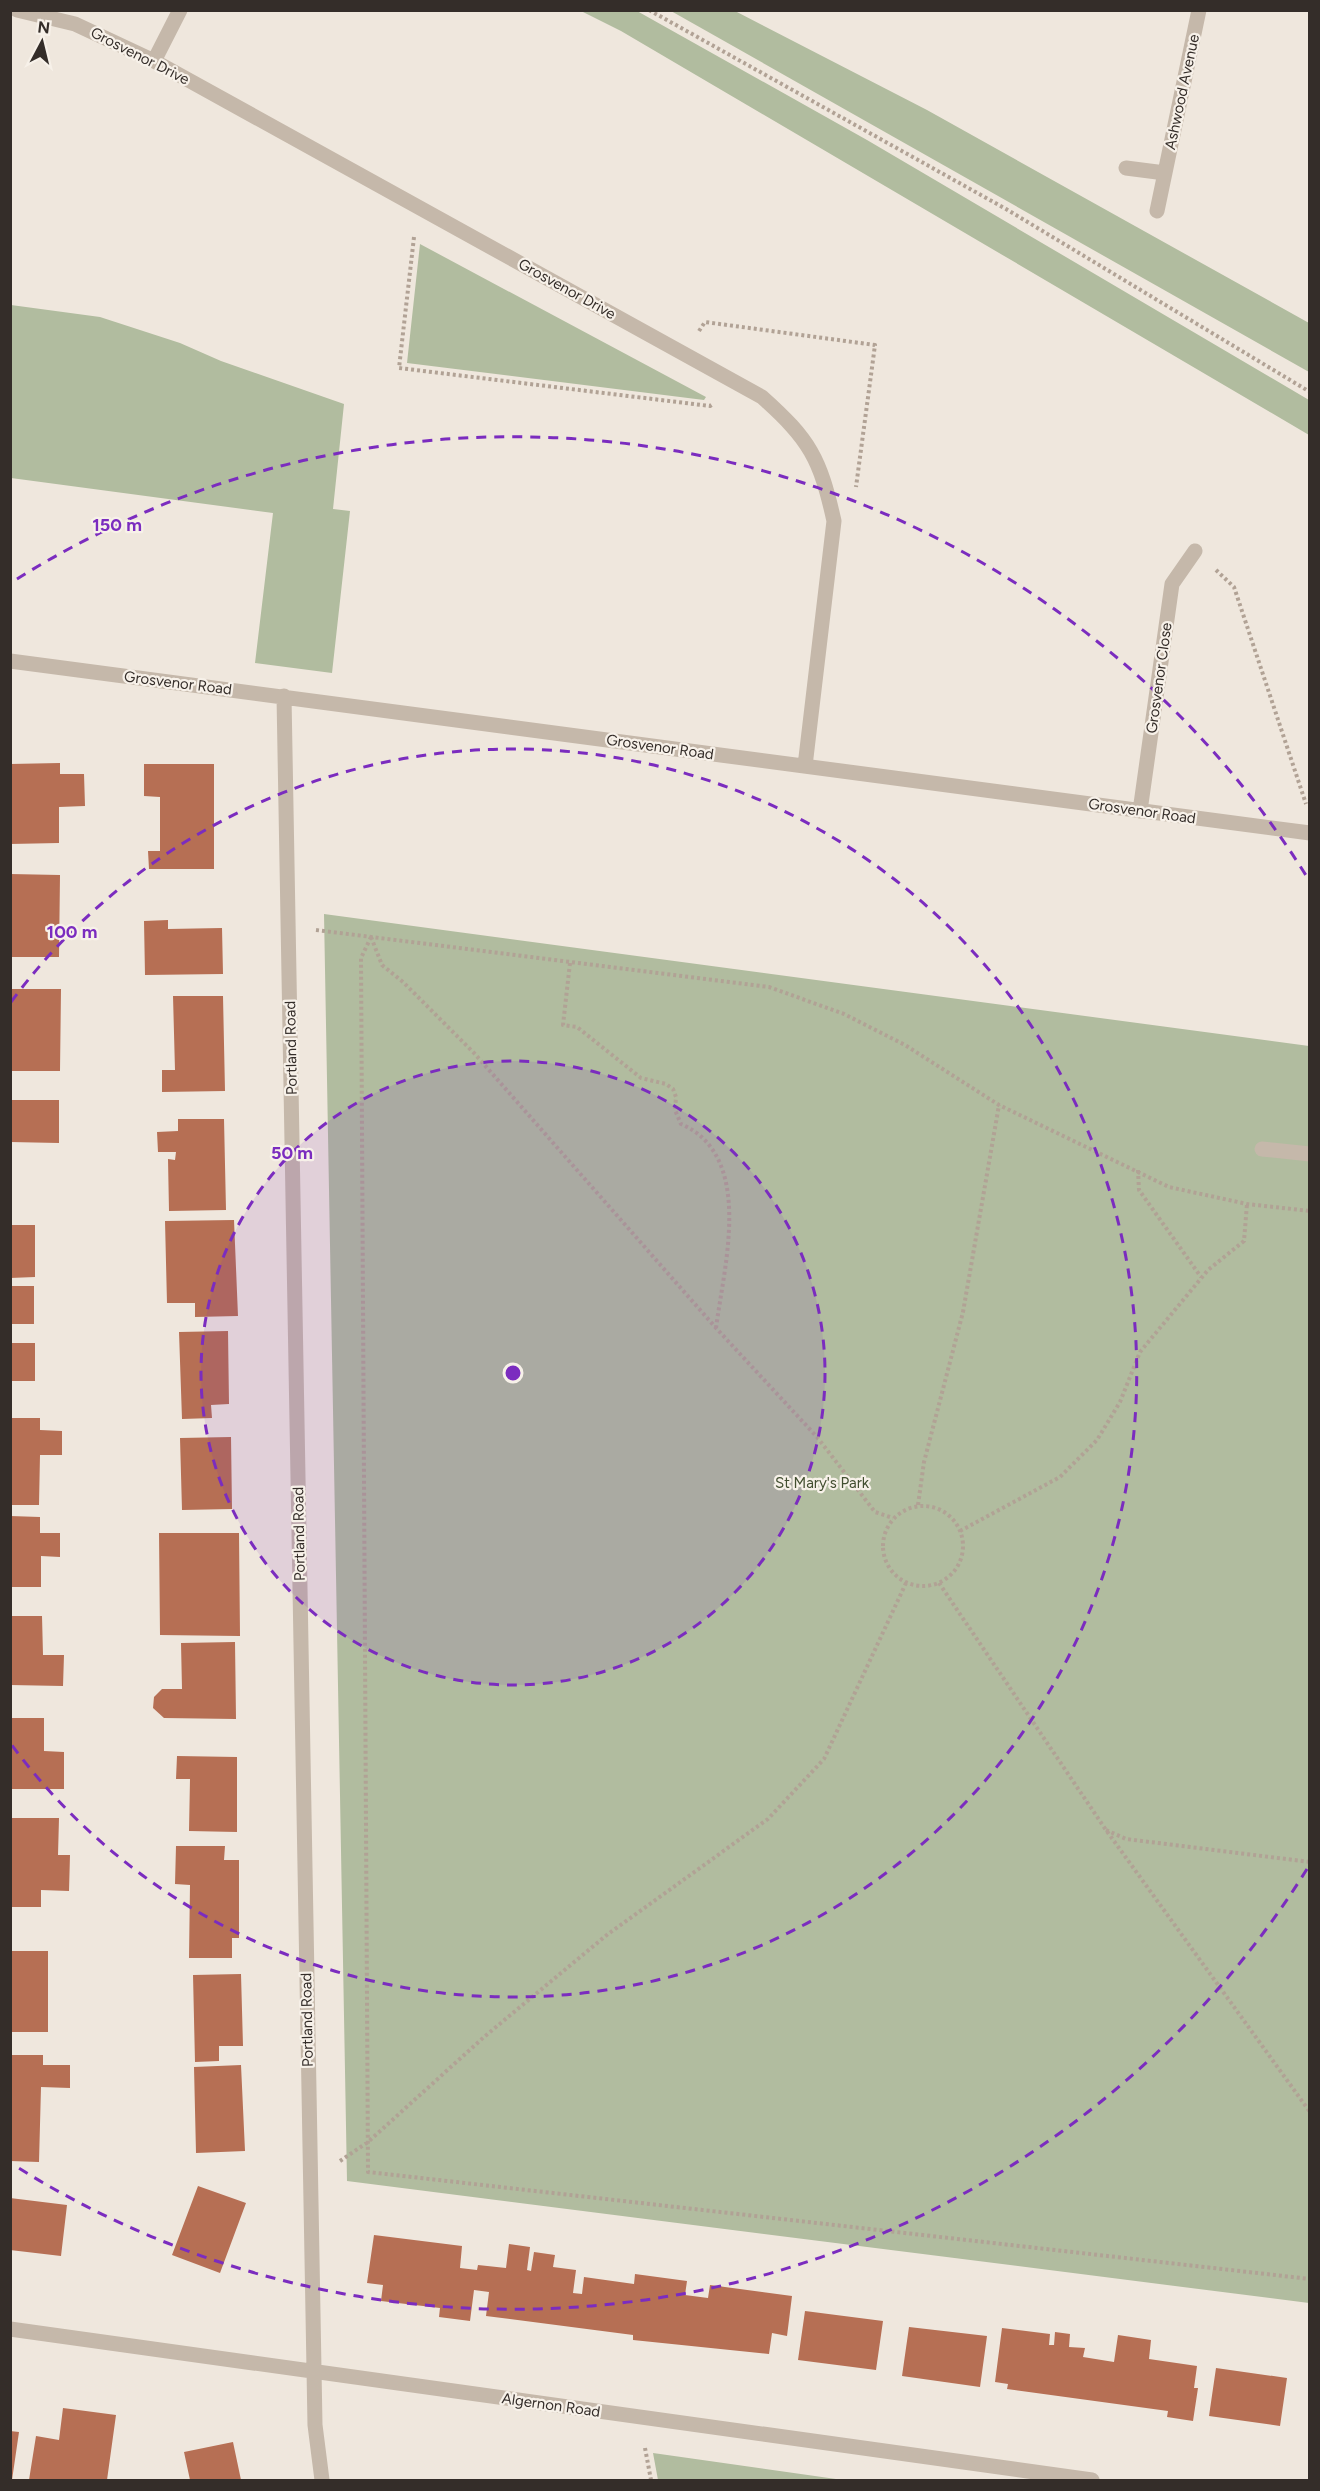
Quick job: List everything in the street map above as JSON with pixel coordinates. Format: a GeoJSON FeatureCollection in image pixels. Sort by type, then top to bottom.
{"type":"FeatureCollection","features":[{"type":"Feature","properties":{"kind":"street","name":"Grosvenor Drive"},"geometry":{"type":"LineString","coordinates":[[17,10],[75,24],[154,61],[740,385],[769,403],[789,421],[812,450],[826,484],[834,521],[806,766]]}},
{"type":"Feature","properties":{"kind":"street"},"geometry":{"type":"LineString","coordinates":[[154,61],[180,10]]}},
{"type":"Feature","properties":{"kind":"street","name":"Ashwood Avenue"},"geometry":{"type":"LineString","coordinates":[[1157,211],[1198,10]]}},
{"type":"Feature","properties":{"kind":"street"},"geometry":{"type":"LineString","coordinates":[[1126,168],[1165,173]]}},
{"type":"Feature","properties":{"kind":"street","name":"Grosvenor Close"},"geometry":{"type":"LineString","coordinates":[[1140,811],[1172,584],[1195,551]]}},
{"type":"Feature","properties":{"kind":"street","name":"Grosvenor Road"},"geometry":{"type":"LineString","coordinates":[[10,661],[1310,833]]}},
{"type":"Feature","properties":{"kind":"street","name":"Portland Road"},"geometry":{"type":"LineString","coordinates":[[284,696],[315,2425],[322,2481]]}},
{"type":"Feature","properties":{"kind":"street"},"geometry":{"type":"LineString","coordinates":[[1262,1149],[1310,1154]]}},
{"type":"Feature","properties":{"kind":"street","name":"Algernon Road"},"geometry":{"type":"LineString","coordinates":[[10,2329],[1092,2481]]}},
{"type":"Feature","properties":{"kind":"path"},"geometry":{"type":"LineString","coordinates":[[649,10],[1006,209],[1310,392]]}},
{"type":"Feature","properties":{"kind":"path"},"geometry":{"type":"LineString","coordinates":[[418,207],[399,368],[710,406],[740,385]]}},
{"type":"Feature","properties":{"kind":"path"},"geometry":{"type":"LineString","coordinates":[[683,353],[705,322],[875,345],[857,485],[834,521]]}},
{"type":"Feature","properties":{"kind":"path"},"geometry":{"type":"LineString","coordinates":[[1195,551],[1234,587],[1310,816]]}},
{"type":"Feature","properties":{"kind":"path"},"geometry":{"type":"LineString","coordinates":[[288,927],[769,987],[844,1014],[905,1045],[999,1106],[1169,1186],[1247,1204],[1310,1211]]}},
{"type":"Feature","properties":{"kind":"path"},"geometry":{"type":"LineString","coordinates":[[371,937],[382,965],[404,982],[474,1053],[716,1328],[817,1437],[875,1512],[893,1518]]}},
{"type":"Feature","properties":{"kind":"path"},"geometry":{"type":"LineString","coordinates":[[371,937],[362,958],[368,2172],[1310,2279]]}},
{"type":"Feature","properties":{"kind":"path"},"geometry":{"type":"LineString","coordinates":[[570,963],[563,1025],[577,1027],[641,1078],[666,1084],[673,1089],[676,1097],[675,1110],[681,1124],[694,1130],[711,1146],[728,1183],[731,1210],[716,1328]]}},
{"type":"Feature","properties":{"kind":"path"},"geometry":{"type":"LineString","coordinates":[[918,1506],[924,1462],[963,1312],[999,1106]]}},
{"type":"Feature","properties":{"kind":"path"},"geometry":{"type":"LineString","coordinates":[[1138,1170],[1139,1190],[1201,1277]]}},
{"type":"Feature","properties":{"kind":"path"},"geometry":{"type":"LineString","coordinates":[[960,1531],[1060,1477],[1097,1440],[1120,1402],[1140,1352],[1201,1277],[1244,1240],[1247,1204]]}},
{"type":"Feature","properties":{"kind":"path"},"geometry":{"type":"LineString","coordinates":[[918,1506],[932,1506],[944,1511],[954,1520],[960,1531],[962,1556],[953,1572],[939,1583],[917,1586],[906,1583],[892,1571],[883,1554],[885,1529],[893,1518],[909,1508],[918,1506]]}},
{"type":"Feature","properties":{"kind":"path"},"geometry":{"type":"LineString","coordinates":[[310,2183],[368,2142],[484,2037],[608,1934],[768,1819],[824,1759],[906,1583]]}},
{"type":"Feature","properties":{"kind":"path"},"geometry":{"type":"LineString","coordinates":[[939,1583],[1106,1830],[1310,2112]]}},
{"type":"Feature","properties":{"kind":"path"},"geometry":{"type":"LineString","coordinates":[[1106,1830],[1126,1839],[1310,1862]]}},
{"type":"Feature","properties":{"kind":"green space"},"geometry":{"type":"Polygon","coordinates":[[[581,11],[637,11],[867,140],[1309,400],[1309,435],[621,31],[581,11]]]}},
{"type":"Feature","properties":{"kind":"green space"},"geometry":{"type":"Polygon","coordinates":[[[671,11],[735,11],[927,110],[1309,323],[1309,372],[671,11]]]}},
{"type":"Feature","properties":{"kind":"green space"},"geometry":{"type":"Polygon","coordinates":[[[420,244],[706,397],[704,400],[407,363],[420,244]]]}},
{"type":"Feature","properties":{"kind":"green space"},"geometry":{"type":"Polygon","coordinates":[[[11,305],[100,317],[180,343],[221,361],[344,404],[333,509],[350,511],[332,673],[255,663],[273,513],[11,478],[11,305]]]}},
{"type":"Feature","properties":{"kind":"green space","name":"St Mary's Park"},"geometry":{"type":"Polygon","coordinates":[[[324,914],[1309,1046],[1309,2303],[347,2181],[324,914]]]}},
{"type":"Feature","properties":{"kind":"green space"},"geometry":{"type":"Polygon","coordinates":[[[653,2453],[843,2480],[658,2480],[653,2453]]]}},
{"type":"Feature","properties":{"kind":"building"},"geometry":{"type":"Polygon","coordinates":[[[60,763],[60,774],[84,774],[85,806],[59,807],[59,843],[10,844],[10,764],[60,763]]]}},
{"type":"Feature","properties":{"kind":"building"},"geometry":{"type":"Polygon","coordinates":[[[144,764],[214,764],[214,869],[149,869],[148,851],[160,851],[160,797],[144,796],[144,764]]]}},
{"type":"Feature","properties":{"kind":"building"},"geometry":{"type":"Polygon","coordinates":[[[10,874],[60,875],[59,957],[10,957],[10,874]]]}},
{"type":"Feature","properties":{"kind":"building"},"geometry":{"type":"Polygon","coordinates":[[[168,920],[168,929],[222,928],[223,974],[145,975],[144,921],[168,920]]]}},
{"type":"Feature","properties":{"kind":"building"},"geometry":{"type":"Polygon","coordinates":[[[10,989],[61,989],[60,1071],[10,1071],[10,989]]]}},
{"type":"Feature","properties":{"kind":"building"},"geometry":{"type":"Polygon","coordinates":[[[173,996],[223,996],[225,1091],[162,1092],[162,1070],[175,1070],[173,996]]]}},
{"type":"Feature","properties":{"kind":"building"},"geometry":{"type":"Polygon","coordinates":[[[10,1100],[59,1100],[59,1143],[10,1142],[10,1100]]]}},
{"type":"Feature","properties":{"kind":"building"},"geometry":{"type":"Polygon","coordinates":[[[178,1119],[224,1119],[226,1210],[169,1211],[168,1159],[175,1160],[176,1152],[158,1152],[157,1132],[178,1131],[178,1119]]]}},
{"type":"Feature","properties":{"kind":"building"},"geometry":{"type":"Polygon","coordinates":[[[234,1220],[238,1316],[195,1317],[195,1303],[167,1303],[165,1221],[234,1220]]]}},
{"type":"Feature","properties":{"kind":"building"},"geometry":{"type":"Polygon","coordinates":[[[10,1225],[35,1225],[35,1277],[10,1278],[10,1225]]]}},
{"type":"Feature","properties":{"kind":"building"},"geometry":{"type":"Polygon","coordinates":[[[10,1286],[34,1286],[34,1324],[10,1324],[10,1286]]]}},
{"type":"Feature","properties":{"kind":"building"},"geometry":{"type":"Polygon","coordinates":[[[228,1331],[229,1404],[211,1405],[212,1418],[182,1419],[179,1332],[228,1331]]]}},
{"type":"Feature","properties":{"kind":"building"},"geometry":{"type":"Polygon","coordinates":[[[10,1343],[35,1343],[35,1381],[10,1381],[10,1343]]]}},
{"type":"Feature","properties":{"kind":"building"},"geometry":{"type":"Polygon","coordinates":[[[10,1418],[40,1418],[40,1430],[62,1431],[62,1455],[40,1455],[39,1505],[10,1505],[10,1418]]]}},
{"type":"Feature","properties":{"kind":"building"},"geometry":{"type":"Polygon","coordinates":[[[231,1437],[232,1509],[182,1510],[180,1438],[231,1437]]]}},
{"type":"Feature","properties":{"kind":"building"},"geometry":{"type":"Polygon","coordinates":[[[10,1516],[40,1517],[40,1533],[60,1533],[60,1557],[41,1556],[41,1587],[10,1587],[10,1516]]]}},
{"type":"Feature","properties":{"kind":"building"},"geometry":{"type":"Polygon","coordinates":[[[159,1533],[239,1533],[240,1636],[160,1635],[159,1533]]]}},
{"type":"Feature","properties":{"kind":"building"},"geometry":{"type":"Polygon","coordinates":[[[10,1616],[42,1616],[43,1655],[64,1655],[63,1686],[10,1685],[10,1616]]]}},
{"type":"Feature","properties":{"kind":"building"},"geometry":{"type":"Polygon","coordinates":[[[235,1642],[236,1719],[164,1718],[153,1708],[154,1697],[162,1689],[182,1689],[181,1643],[235,1642]]]}},
{"type":"Feature","properties":{"kind":"building"},"geometry":{"type":"Polygon","coordinates":[[[10,1718],[44,1718],[44,1751],[64,1752],[64,1789],[10,1789],[10,1718]]]}},
{"type":"Feature","properties":{"kind":"building"},"geometry":{"type":"Polygon","coordinates":[[[177,1756],[237,1757],[237,1832],[189,1831],[190,1779],[176,1779],[177,1756]]]}},
{"type":"Feature","properties":{"kind":"building"},"geometry":{"type":"Polygon","coordinates":[[[10,1818],[59,1818],[58,1855],[70,1855],[69,1891],[41,1890],[41,1907],[10,1907],[10,1818]]]}},
{"type":"Feature","properties":{"kind":"building"},"geometry":{"type":"Polygon","coordinates":[[[176,1846],[225,1846],[224,1860],[239,1860],[239,1938],[232,1938],[232,1958],[189,1958],[190,1885],[175,1884],[176,1846]]]}},
{"type":"Feature","properties":{"kind":"building"},"geometry":{"type":"Polygon","coordinates":[[[10,1951],[48,1951],[48,2032],[10,2032],[10,1951]]]}},
{"type":"Feature","properties":{"kind":"building"},"geometry":{"type":"Polygon","coordinates":[[[241,1974],[243,2046],[219,2046],[219,2061],[195,2062],[193,1975],[241,1974]]]}},
{"type":"Feature","properties":{"kind":"building"},"geometry":{"type":"Polygon","coordinates":[[[10,2055],[43,2055],[43,2065],[70,2065],[70,2088],[41,2087],[39,2162],[10,2161],[10,2055]]]}},
{"type":"Feature","properties":{"kind":"building"},"geometry":{"type":"Polygon","coordinates":[[[241,2065],[245,2151],[196,2153],[194,2067],[241,2065]]]}},
{"type":"Feature","properties":{"kind":"building"},"geometry":{"type":"Polygon","coordinates":[[[198,2186],[246,2203],[220,2273],[172,2255],[198,2186]]]}},
{"type":"Feature","properties":{"kind":"building"},"geometry":{"type":"Polygon","coordinates":[[[10,2198],[67,2205],[61,2256],[10,2250],[10,2198]]]}},
{"type":"Feature","properties":{"kind":"building"},"geometry":{"type":"Polygon","coordinates":[[[374,2235],[462,2246],[460,2268],[477,2270],[478,2265],[506,2268],[509,2244],[530,2247],[527,2270],[531,2271],[534,2252],[555,2255],[553,2267],[576,2270],[573,2293],[582,2294],[584,2277],[634,2284],[635,2274],[687,2281],[685,2295],[708,2298],[710,2285],[792,2296],[787,2336],[772,2333],[769,2354],[633,2340],[633,2335],[486,2316],[489,2292],[474,2290],[470,2321],[439,2317],[440,2308],[381,2301],[383,2285],[367,2283],[374,2235]]]}},
{"type":"Feature","properties":{"kind":"building"},"geometry":{"type":"Polygon","coordinates":[[[805,2311],[883,2321],[876,2370],[798,2360],[805,2311]]]}},
{"type":"Feature","properties":{"kind":"building"},"geometry":{"type":"Polygon","coordinates":[[[909,2327],[987,2336],[980,2387],[902,2376],[909,2327]]]}},
{"type":"Feature","properties":{"kind":"building"},"geometry":{"type":"Polygon","coordinates":[[[1002,2328],[1050,2334],[1049,2345],[1054,2345],[1055,2332],[1070,2334],[1069,2347],[1085,2348],[1083,2357],[1114,2362],[1118,2335],[1151,2340],[1149,2359],[1197,2366],[1194,2388],[1198,2388],[1193,2421],[1167,2417],[1168,2411],[1007,2389],[1008,2384],[995,2382],[1002,2328]]]}},
{"type":"Feature","properties":{"kind":"building"},"geometry":{"type":"Polygon","coordinates":[[[1216,2368],[1287,2378],[1280,2426],[1209,2416],[1216,2368]]]}},
{"type":"Feature","properties":{"kind":"building"},"geometry":{"type":"Polygon","coordinates":[[[63,2408],[116,2415],[107,2480],[29,2480],[36,2436],[59,2440],[63,2408]]]}},
{"type":"Feature","properties":{"kind":"building"},"geometry":{"type":"Polygon","coordinates":[[[10,2431],[19,2432],[12,2480],[10,2480],[10,2431]]]}},
{"type":"Feature","properties":{"kind":"building"},"geometry":{"type":"Polygon","coordinates":[[[233,2442],[241,2480],[190,2480],[184,2452],[233,2442]]]}}]}
